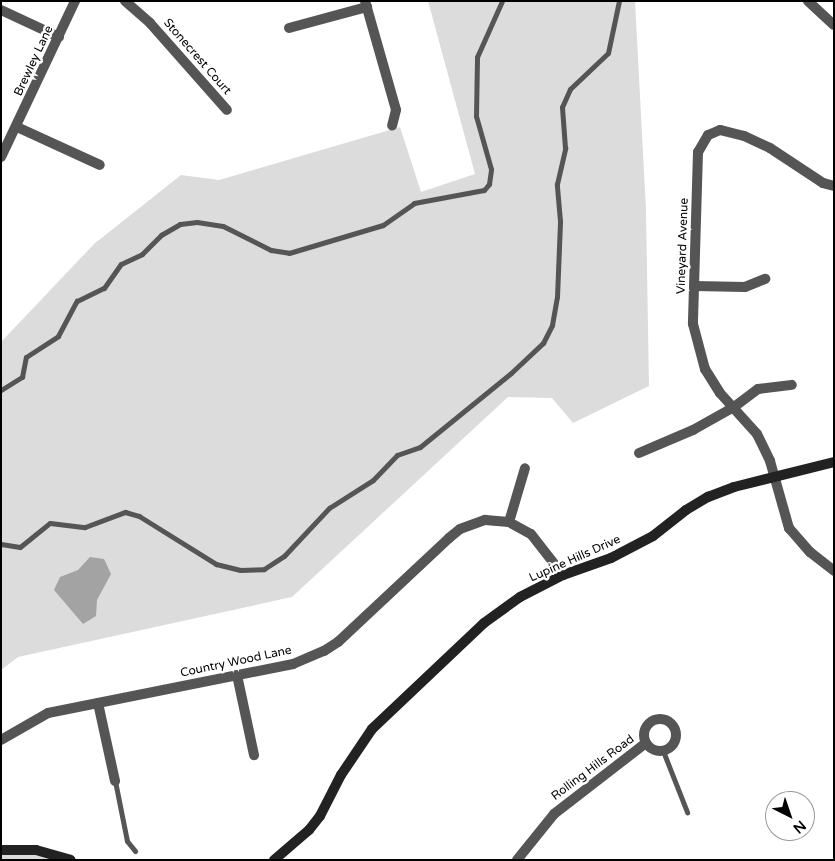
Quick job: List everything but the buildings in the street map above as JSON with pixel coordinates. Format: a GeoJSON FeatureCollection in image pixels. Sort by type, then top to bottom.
{"type":"FeatureCollection","features":[{"type":"Feature","properties":{"kind":"street","name":"Brewley Lane"},"geometry":{"type":"LineString","coordinates":[[1,157],[17,127],[75,1]]}},
{"type":"Feature","properties":{"kind":"street","name":"Stonecrest Court"},"geometry":{"type":"LineString","coordinates":[[125,1],[150,22],[227,110]]}},
{"type":"Feature","properties":{"kind":"street"},"geometry":{"type":"LineString","coordinates":[[808,1],[834,25]]}},
{"type":"Feature","properties":{"kind":"street"},"geometry":{"type":"LineString","coordinates":[[289,28],[366,4],[396,110],[392,126]]}},
{"type":"Feature","properties":{"kind":"street"},"geometry":{"type":"LineString","coordinates":[[1,10],[59,37]]}},
{"type":"Feature","properties":{"kind":"street"},"geometry":{"type":"LineString","coordinates":[[17,127],[100,165]]}},
{"type":"Feature","properties":{"kind":"street","name":"Vineyard Avenue"},"geometry":{"type":"LineString","coordinates":[[834,186],[823,182],[744,136],[720,130],[708,135],[698,152],[693,324],[699,353],[720,393],[757,434],[774,478],[789,528],[810,552],[834,571]]}},
{"type":"Feature","properties":{"kind":"street"},"geometry":{"type":"LineString","coordinates":[[694,286],[745,286],[765,280]]}},
{"type":"Feature","properties":{"kind":"street"},"geometry":{"type":"LineString","coordinates":[[639,453],[693,430],[734,407],[758,389],[792,385]]}},
{"type":"Feature","properties":{"kind":"street","name":"Lupine Hills Drive"},"geometry":{"type":"LineString","coordinates":[[274,860],[309,830],[320,816],[341,774],[372,729],[484,623],[525,594],[563,575],[612,558],[652,536],[686,510],[708,497],[834,462]]}},
{"type":"Feature","properties":{"kind":"street"},"geometry":{"type":"LineString","coordinates":[[509,522],[525,468]]}},
{"type":"Feature","properties":{"kind":"street","name":"Country Wood Lane"},"geometry":{"type":"LineString","coordinates":[[1,740],[48,714],[293,664],[324,651],[338,642],[460,529],[485,520],[509,522],[531,534],[563,575]]}},
{"type":"Feature","properties":{"kind":"street"},"geometry":{"type":"LineString","coordinates":[[237,675],[254,756]]}},
{"type":"Feature","properties":{"kind":"street"},"geometry":{"type":"LineString","coordinates":[[98,703],[115,780]]}},
{"type":"Feature","properties":{"kind":"street","name":"Rolling Hills Road"},"geometry":{"type":"LineString","coordinates":[[517,860],[560,809],[646,743],[648,726],[664,720],[673,727],[676,738],[663,751],[654,750],[646,743]]}},
{"type":"Feature","properties":{"kind":"street"},"geometry":{"type":"LineString","coordinates":[[1,850],[36,850],[71,860]]}},
{"type":"Feature","properties":{"kind":"lane"},"geometry":{"type":"LineString","coordinates":[[1,390],[22,377],[26,357],[58,336],[77,301],[104,288],[121,264],[142,254],[173,227],[190,222],[214,224],[276,252],[289,253],[383,225],[414,203],[484,190],[489,184],[491,169],[476,116],[477,57],[502,1]]}},
{"type":"Feature","properties":{"kind":"lane"},"geometry":{"type":"LineString","coordinates":[[1,544],[20,547],[50,523],[85,528],[125,512],[139,516],[216,564],[240,570],[264,569],[284,556],[329,508],[373,480],[397,455],[420,447],[510,373],[550,332],[558,286],[560,221],[557,184],[565,148],[562,107],[570,89],[608,53],[620,1]]}},
{"type":"Feature","properties":{"kind":"lane"},"geometry":{"type":"LineString","coordinates":[[663,751],[687,812]]}},
{"type":"Feature","properties":{"kind":"lane"},"geometry":{"type":"LineString","coordinates":[[115,780],[127,841],[135,851]]}},
{"type":"Feature","properties":{"kind":"shaded area"},"geometry":{"type":"Polygon","coordinates":[[[428,1],[635,1],[646,210],[649,386],[573,423],[552,398],[508,397],[292,597],[18,657],[1,670],[1,342],[94,244],[181,175],[219,180],[400,127],[421,192],[475,174],[428,1]]]}},
{"type":"Feature","properties":{"kind":"shaded area"},"geometry":{"type":"Polygon","coordinates":[[[90,557],[104,559],[111,574],[97,600],[96,616],[83,624],[54,590],[60,577],[78,570],[90,557]]]}},
{"type":"Feature","properties":{"kind":"shaded area"},"geometry":{"type":"Polygon","coordinates":[[[1,850],[71,860],[1,860],[1,850]]]}}]}
